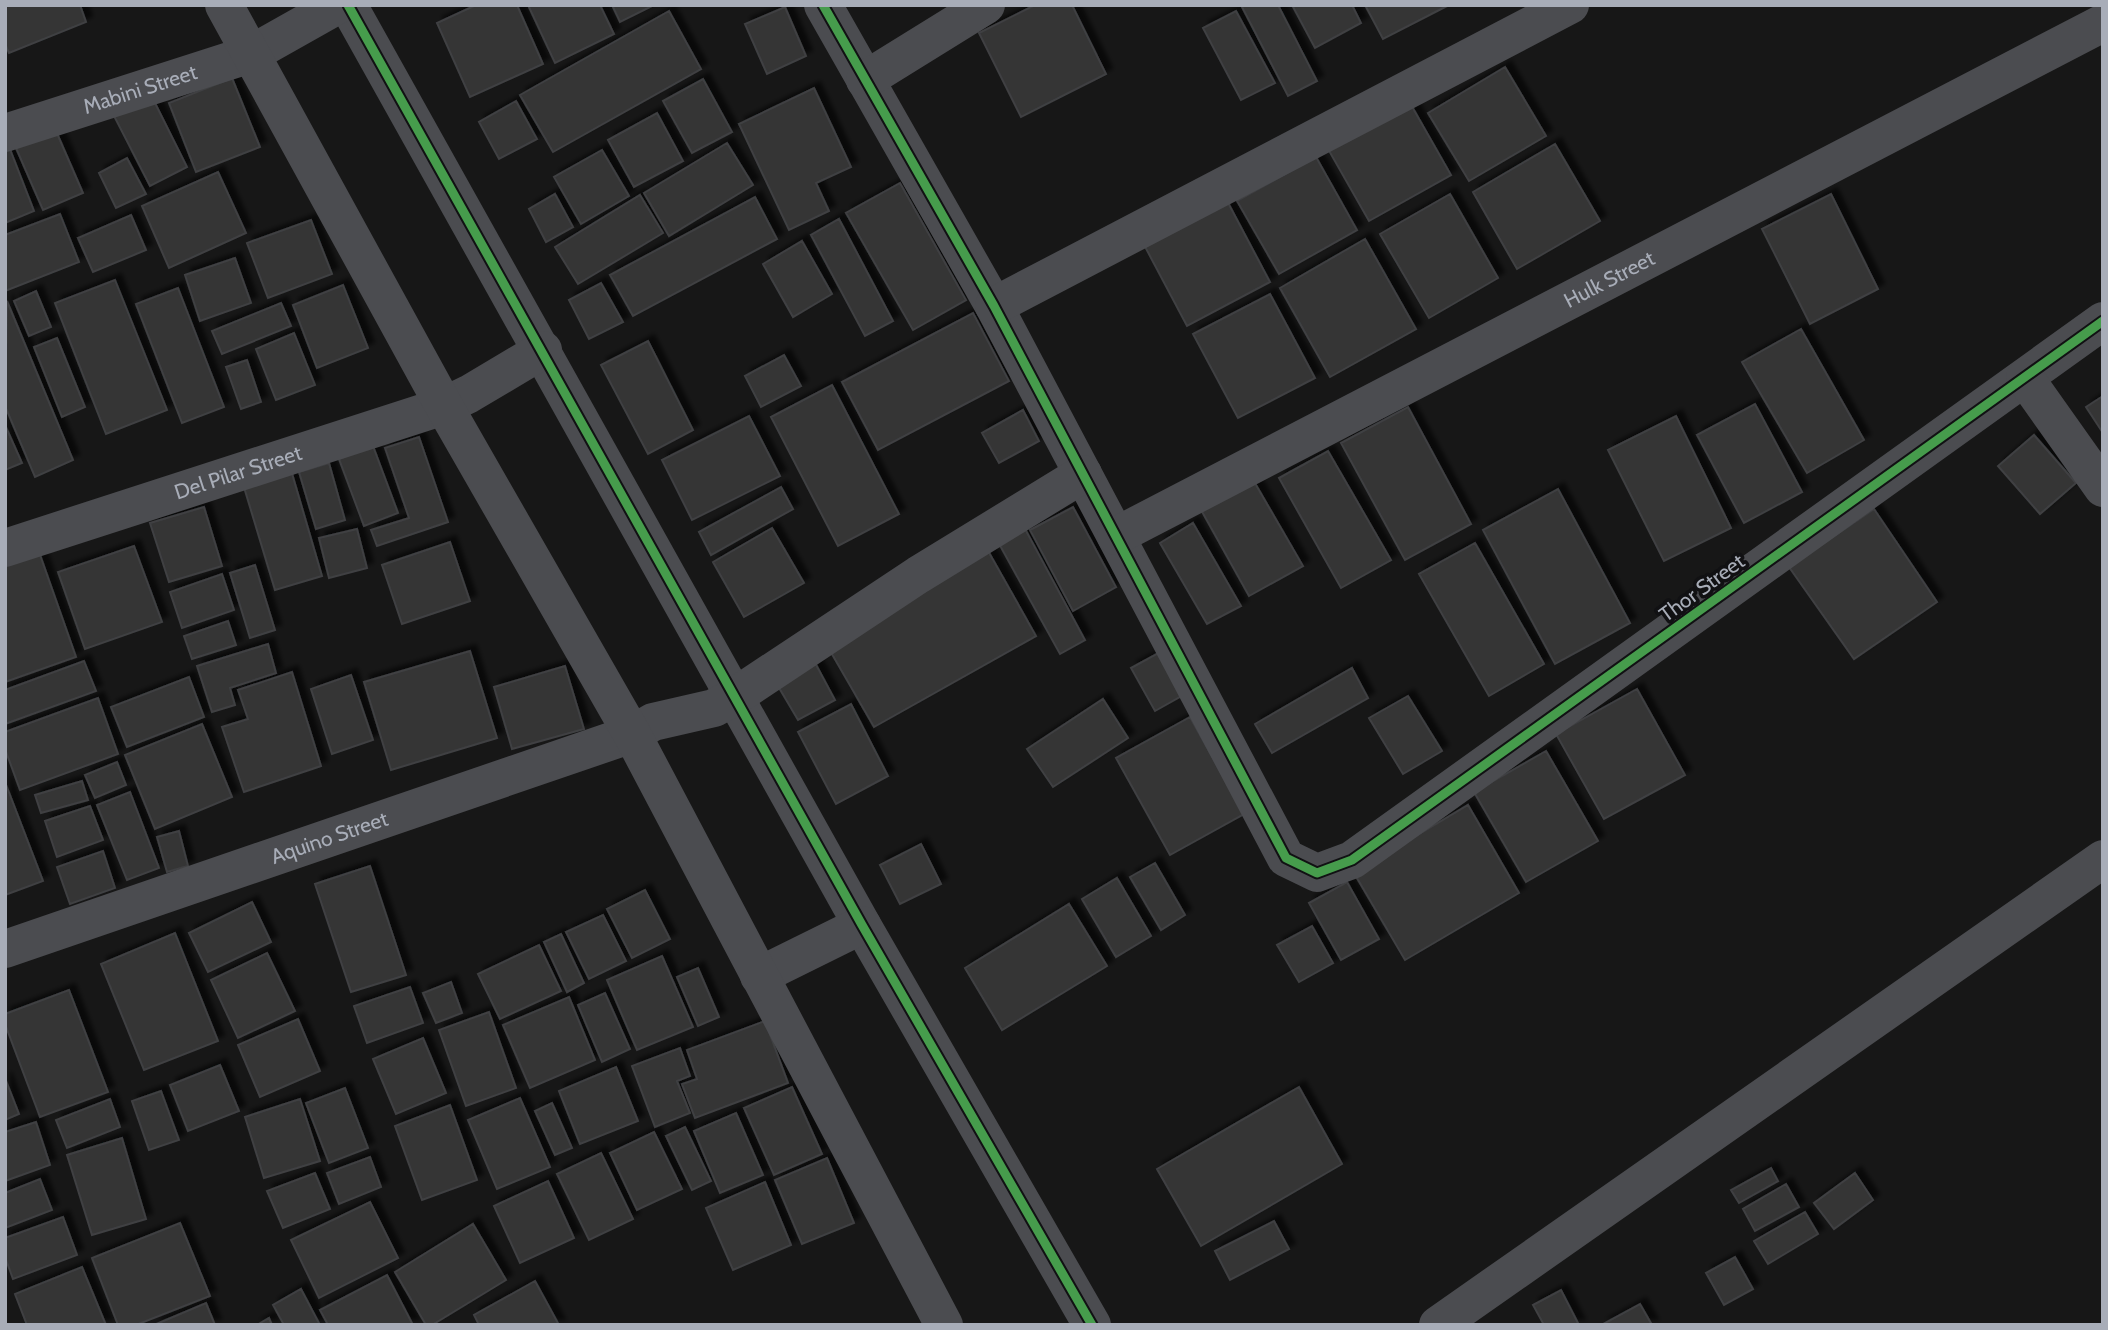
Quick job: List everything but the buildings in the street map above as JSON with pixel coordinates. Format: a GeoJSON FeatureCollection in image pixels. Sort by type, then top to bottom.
{"type":"FeatureCollection","features":[{"type":"Feature","properties":{"kind":"street"},"geometry":{"type":"LineString","coordinates":[[224,5],[262,48],[643,728],[769,971],[944,1325]]}},
{"type":"Feature","properties":{"kind":"street"},"geometry":{"type":"LineString","coordinates":[[823,5],[994,306],[1116,536]]}},
{"type":"Feature","properties":{"kind":"street"},"geometry":{"type":"LineString","coordinates":[[865,80],[986,5]]}},
{"type":"Feature","properties":{"kind":"street"},"geometry":{"type":"LineString","coordinates":[[994,306],[1570,5]]}},
{"type":"Feature","properties":{"kind":"street"},"geometry":{"type":"LineString","coordinates":[[339,7],[852,930],[1092,1325]]}},
{"type":"Feature","properties":{"kind":"street","name":"Mabini Street"},"geometry":{"type":"LineString","coordinates":[[5,133],[262,48],[339,7]]}},
{"type":"Feature","properties":{"kind":"street","name":"Hulk Street"},"geometry":{"type":"LineString","coordinates":[[1116,536],[2103,23]]}},
{"type":"Feature","properties":{"kind":"street","name":"Thor Street"},"geometry":{"type":"LineString","coordinates":[[1116,536],[1286,858],[1317,873],[1353,860],[2103,321]]}},
{"type":"Feature","properties":{"kind":"street","name":"Del Pilar Street"},"geometry":{"type":"LineString","coordinates":[[5,548],[457,400],[535,356]]}},
{"type":"Feature","properties":{"kind":"street"},"geometry":{"type":"LineString","coordinates":[[2025,378],[2103,488]]}},
{"type":"Feature","properties":{"kind":"street"},"geometry":{"type":"LineString","coordinates":[[724,702],[918,576],[1083,474]]}},
{"type":"Feature","properties":{"kind":"street","name":"Aquino Street"},"geometry":{"type":"LineString","coordinates":[[5,949],[724,702]]}},
{"type":"Feature","properties":{"kind":"street"},"geometry":{"type":"LineString","coordinates":[[1438,1325],[2103,859]]}},
{"type":"Feature","properties":{"kind":"street"},"geometry":{"type":"LineString","coordinates":[[769,971],[852,930]]}},
{"type":"Feature","properties":{"kind":"cycle path"},"geometry":{"type":"LineString","coordinates":[[348,5],[862,925],[1092,1325]]}},
{"type":"Feature","properties":{"kind":"cycle path"},"geometry":{"type":"LineString","coordinates":[[823,5],[994,306],[1286,858],[1317,873],[1352,860],[2103,321]]}}]}
